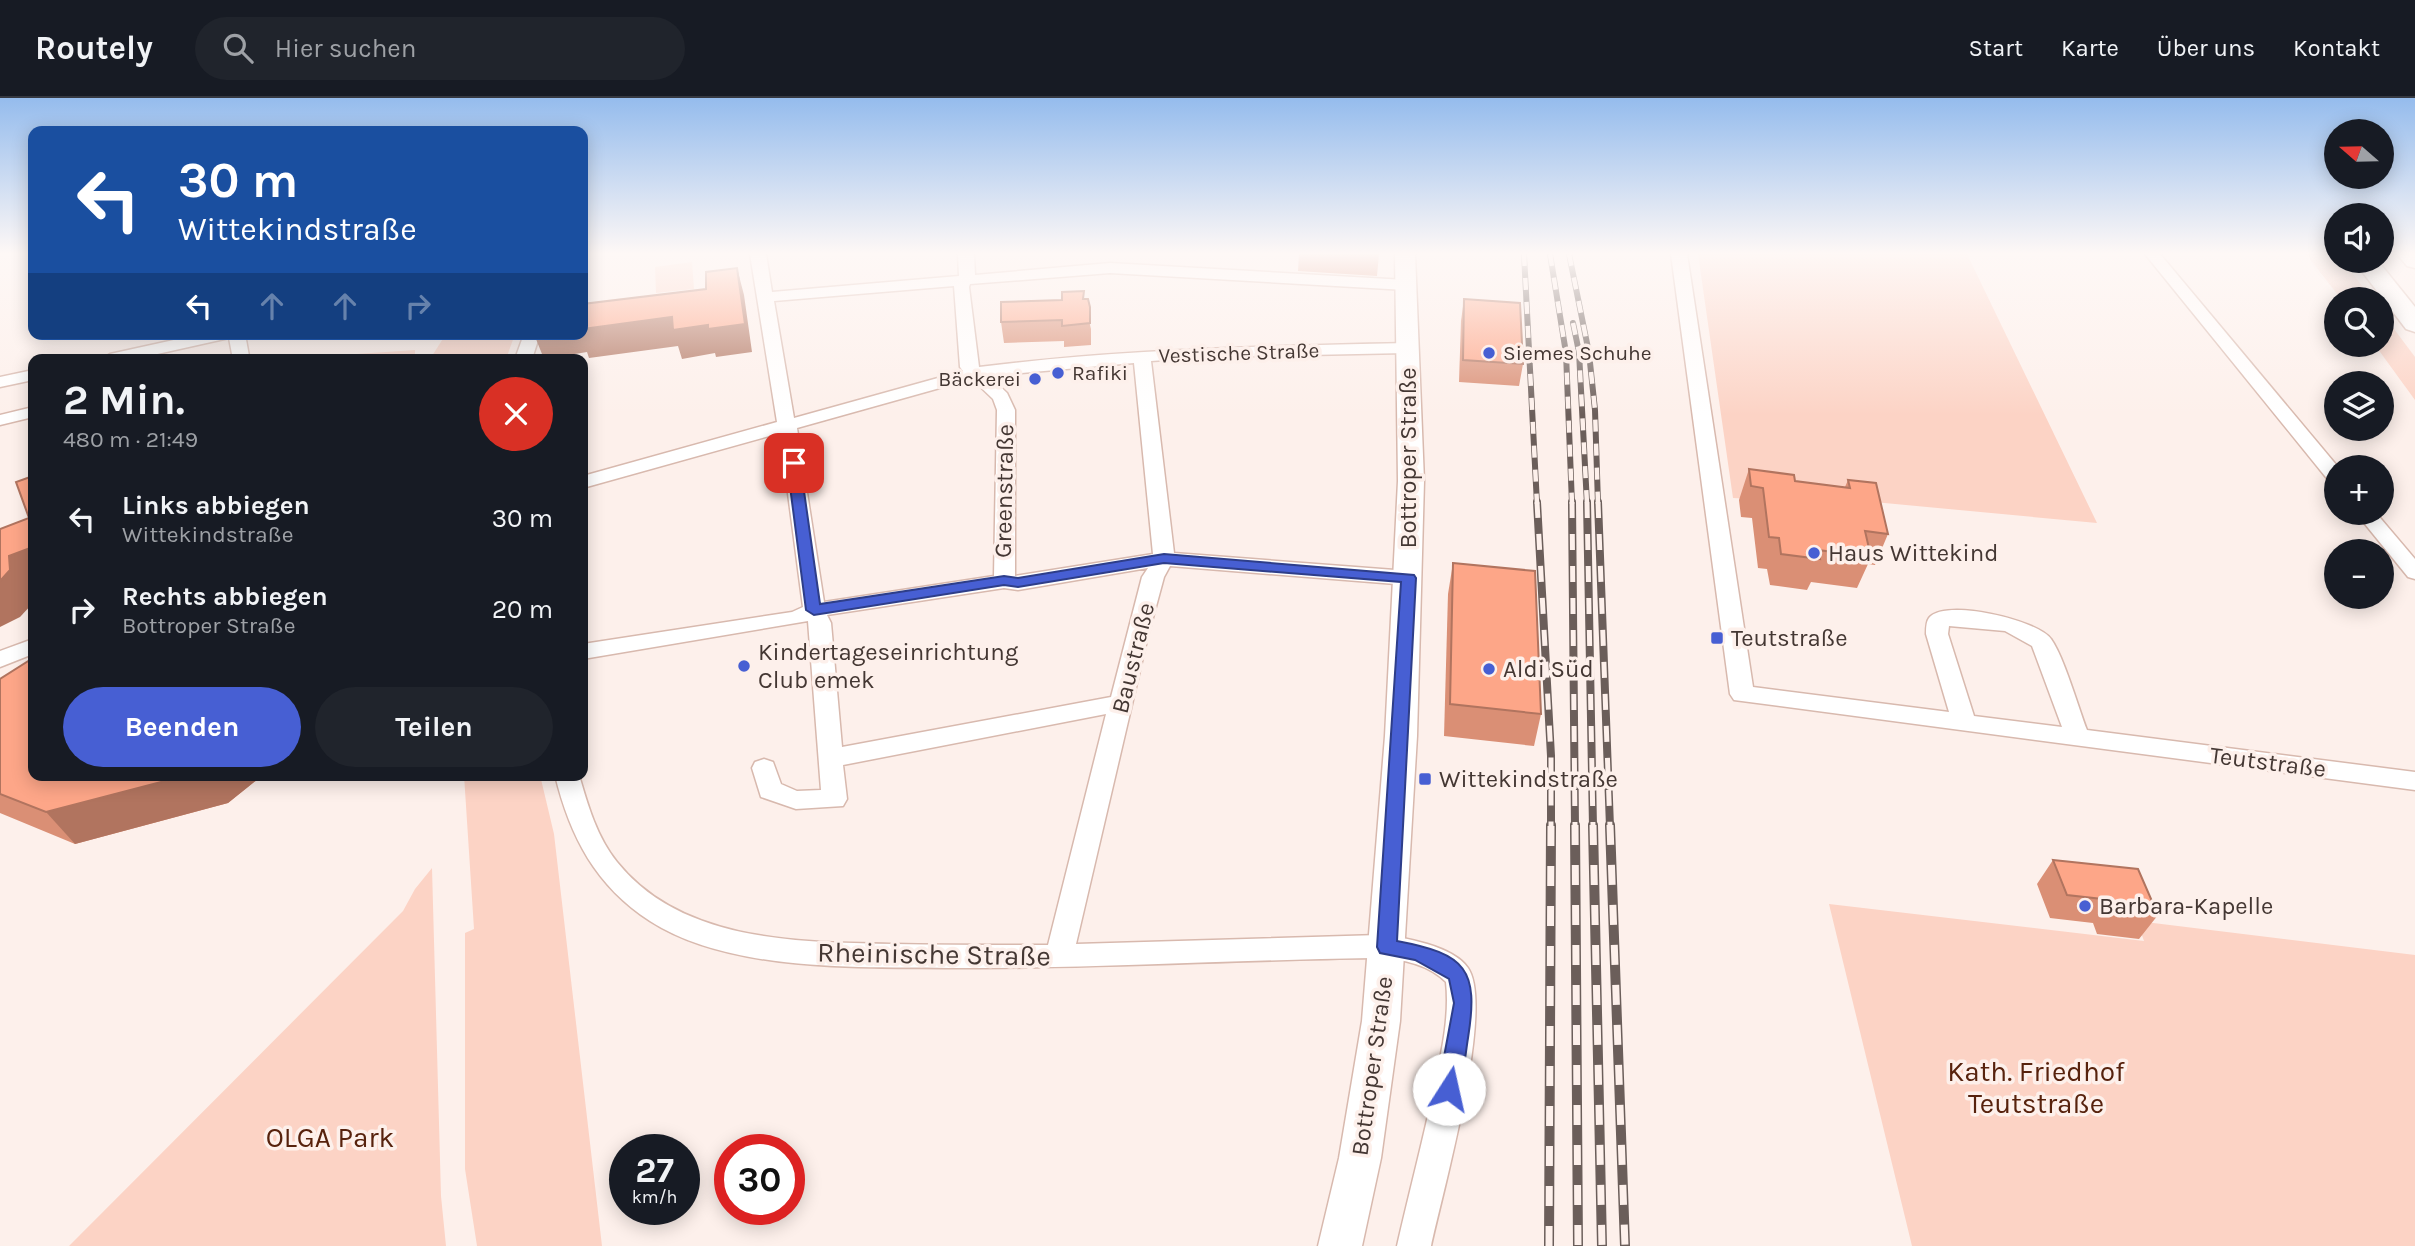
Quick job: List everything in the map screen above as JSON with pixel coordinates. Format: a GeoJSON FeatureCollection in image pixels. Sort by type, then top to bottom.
{"type":"FeatureCollection","features":[{"type":"Feature","properties":{"kind":"highway"},"geometry":{"type":"LineString","coordinates":[[2402,308],[2415,324]]}},
{"type":"Feature","properties":{"kind":"main road","name":"Bottroper Straße"},"geometry":{"type":"LineString","coordinates":[[1340,1246],[1360,1158],[1372,1086],[1387,947],[1408,578],[1411,446],[1406,308]]}},
{"type":"Feature","properties":{"kind":"street"},"geometry":{"type":"LineString","coordinates":[[764,768],[770,790],[796,800],[834,799],[820,623],[814,610],[767,308]]}},
{"type":"Feature","properties":{"kind":"street"},"geometry":{"type":"LineString","coordinates":[[963,308],[969,367],[974,373]]}},
{"type":"Feature","properties":{"kind":"street"},"geometry":{"type":"LineString","coordinates":[[1687,308],[1742,694]]}},
{"type":"Feature","properties":{"kind":"street"},"geometry":{"type":"LineString","coordinates":[[2196,308],[2324,462]]}},
{"type":"Feature","properties":{"kind":"street"},"geometry":{"type":"LineString","coordinates":[[133,354],[197,340]]}},
{"type":"Feature","properties":{"kind":"street","name":"Vestische Straße"},"geometry":{"type":"LineString","coordinates":[[588,481],[974,373],[1035,365],[1228,351],[1407,348]]}},
{"type":"Feature","properties":{"kind":"street"},"geometry":{"type":"LineString","coordinates":[[1142,357],[1164,559]]}},
{"type":"Feature","properties":{"kind":"street","name":"Greenstraße"},"geometry":{"type":"LineString","coordinates":[[974,373],[1001,397],[1006,410],[1004,581]]}},
{"type":"Feature","properties":{"kind":"street"},"geometry":{"type":"LineString","coordinates":[[0,382],[28,376]]}},
{"type":"Feature","properties":{"kind":"street"},"geometry":{"type":"LineString","coordinates":[[0,420],[28,413]]}},
{"type":"Feature","properties":{"kind":"street"},"geometry":{"type":"LineString","coordinates":[[2376,525],[2415,572]]}},
{"type":"Feature","properties":{"kind":"street"},"geometry":{"type":"LineString","coordinates":[[588,651],[797,618],[814,610],[1004,581],[1018,583],[1164,559],[1408,578]]}},
{"type":"Feature","properties":{"kind":"street","name":"Baustraße"},"geometry":{"type":"LineString","coordinates":[[1059,957],[1153,577],[1164,559]]}},
{"type":"Feature","properties":{"kind":"street"},"geometry":{"type":"LineString","coordinates":[[1964,722],[1937,634],[1938,621],[1943,619],[2013,625],[2035,634],[2042,642],[2078,737]]}},
{"type":"Feature","properties":{"kind":"street"},"geometry":{"type":"LineString","coordinates":[[0,659],[28,648]]}},
{"type":"Feature","properties":{"kind":"street","name":"Teutstraße"},"geometry":{"type":"LineString","coordinates":[[1742,694],[2415,781]]}},
{"type":"Feature","properties":{"kind":"street"},"geometry":{"type":"LineString","coordinates":[[832,758],[1120,703]]}},
{"type":"Feature","properties":{"kind":"street","name":"Rheinische Straße"},"geometry":{"type":"LineString","coordinates":[[570,781],[589,839],[598,858],[613,876],[648,906],[704,932],[746,944],[839,954],[1059,957],[1231,949],[1387,947]]}},
{"type":"Feature","properties":{"kind":"street"},"geometry":{"type":"LineString","coordinates":[[1387,947],[1419,953],[1452,969],[1459,975],[1464,991],[1449,1089],[1414,1246]]}},
{"type":"Feature","properties":{"kind":"green space"},"geometry":{"type":"Polygon","coordinates":[[[1706,308],[1993,308],[2097,523],[1874,502],[1823,503],[1733,498],[1706,308]]]}},
{"type":"Feature","properties":{"kind":"green space"},"geometry":{"type":"Polygon","coordinates":[[[2394,329],[2415,357],[2415,400],[2384,357],[2394,357],[2394,329]]]}},
{"type":"Feature","properties":{"kind":"green space"},"geometry":{"type":"Polygon","coordinates":[[[442,340],[513,340],[508,354],[433,354],[442,340]]]}},
{"type":"Feature","properties":{"kind":"green space"},"geometry":{"type":"Polygon","coordinates":[[[415,350],[415,354],[357,354],[415,350]]]}},
{"type":"Feature","properties":{"kind":"green space"},"geometry":{"type":"Polygon","coordinates":[[[464,781],[541,781],[554,834],[602,1246],[477,1246],[465,1169],[465,933],[474,929],[464,781]]]}},
{"type":"Feature","properties":{"kind":"green space","name":"OLGA Park"},"geometry":{"type":"Polygon","coordinates":[[[432,868],[441,1196],[446,1246],[69,1246],[403,911],[415,889],[432,868]]]}},
{"type":"Feature","properties":{"kind":"green space","name":"Kath. Friedhof Teutstraße"},"geometry":{"type":"Polygon","coordinates":[[[1829,904],[2144,941],[2137,921],[2415,955],[2415,1246],[1912,1246],[1829,904]]]}},
{"type":"Feature","properties":{"kind":"building"},"geometry":{"type":"Polygon","coordinates":[[[588,308],[743,308],[745,324],[673,330],[672,317],[588,328],[588,308]]]}},
{"type":"Feature","properties":{"kind":"building"},"geometry":{"type":"Polygon","coordinates":[[[1001,308],[1090,308],[1090,323],[1062,326],[1062,320],[1001,322],[1001,308]]]}},
{"type":"Feature","properties":{"kind":"building"},"geometry":{"type":"Polygon","coordinates":[[[1464,308],[1520,308],[1523,364],[1463,360],[1464,308]]]}},
{"type":"Feature","properties":{"kind":"building"},"geometry":{"type":"Polygon","coordinates":[[[1749,469],[1794,475],[1795,481],[1850,488],[1848,480],[1876,483],[1888,534],[1865,531],[1871,557],[1818,550],[1820,559],[1781,554],[1779,538],[1769,537],[1763,488],[1751,486],[1749,469]]]}},
{"type":"Feature","properties":{"kind":"building"},"geometry":{"type":"Polygon","coordinates":[[[28,478],[28,515],[16,482],[28,478]]]}},
{"type":"Feature","properties":{"kind":"building"},"geometry":{"type":"Polygon","coordinates":[[[28,518],[28,549],[9,556],[10,570],[0,581],[0,529],[28,518]]]}},
{"type":"Feature","properties":{"kind":"building","name":"Aldi Süd"},"geometry":{"type":"Polygon","coordinates":[[[1453,563],[1535,571],[1541,714],[1450,704],[1453,563]]]}},
{"type":"Feature","properties":{"kind":"building"},"geometry":{"type":"Polygon","coordinates":[[[28,661],[28,781],[165,781],[46,812],[0,794],[0,679],[28,661]]]}},
{"type":"Feature","properties":{"kind":"building"},"geometry":{"type":"Polygon","coordinates":[[[2053,860],[2138,869],[2158,915],[2115,910],[2111,900],[2067,895],[2053,860]]]}},
{"type":"Feature","properties":{"kind":"railway"},"geometry":{"type":"LineString","coordinates":[[1527,308],[1537,504]]}},
{"type":"Feature","properties":{"kind":"railway"},"geometry":{"type":"LineString","coordinates":[[1559,308],[1566,353],[1572,504]]}},
{"type":"Feature","properties":{"kind":"railway"},"geometry":{"type":"LineString","coordinates":[[1580,308],[1589,353],[1595,410],[1598,504]]}},
{"type":"Feature","properties":{"kind":"railway"},"geometry":{"type":"LineString","coordinates":[[1573,323],[1579,352],[1587,504]]}},
{"type":"Feature","properties":{"kind":"railway"},"geometry":{"type":"LineString","coordinates":[[1537,502],[1551,756],[1551,825]]}},
{"type":"Feature","properties":{"kind":"railway"},"geometry":{"type":"LineString","coordinates":[[1572,502],[1575,827]]}},
{"type":"Feature","properties":{"kind":"railway"},"geometry":{"type":"LineString","coordinates":[[1587,502],[1593,827]]}},
{"type":"Feature","properties":{"kind":"railway"},"geometry":{"type":"LineString","coordinates":[[1598,502],[1610,827]]}},
{"type":"Feature","properties":{"kind":"railway"},"geometry":{"type":"LineString","coordinates":[[1549,1246],[1551,825]]}},
{"type":"Feature","properties":{"kind":"railway"},"geometry":{"type":"LineString","coordinates":[[1575,825],[1578,1246]]}},
{"type":"Feature","properties":{"kind":"railway"},"geometry":{"type":"LineString","coordinates":[[1593,825],[1602,1246]]}},
{"type":"Feature","properties":{"kind":"railway"},"geometry":{"type":"LineString","coordinates":[[1610,825],[1625,1246]]}},
{"type":"Feature","properties":{"kind":"place","name":"Siemes Schuhe"},"geometry":{"type":"Point","coordinates":[1489,353]}},
{"type":"Feature","properties":{"kind":"place","name":"Rafiki"},"geometry":{"type":"Point","coordinates":[1058,373]}},
{"type":"Feature","properties":{"kind":"place","name":"Bäckerei"},"geometry":{"type":"Point","coordinates":[1035,379]}},
{"type":"Feature","properties":{"kind":"place","name":"Haus Wittekind"},"geometry":{"type":"Point","coordinates":[1814,553]}},
{"type":"Feature","properties":{"kind":"place","name":"Teutstraße"},"geometry":{"type":"Point","coordinates":[1717,638]}},
{"type":"Feature","properties":{"kind":"place","name":"Kindertageseinrichtung Club emek"},"geometry":{"type":"Point","coordinates":[744,666]}},
{"type":"Feature","properties":{"kind":"place","name":"Aldi Süd"},"geometry":{"type":"Point","coordinates":[1489,669]}},
{"type":"Feature","properties":{"kind":"place","name":"Wittekindstraße"},"geometry":{"type":"Point","coordinates":[1425,779]}},
{"type":"Feature","properties":{"kind":"place","name":"Barbara-Kapelle"},"geometry":{"type":"Point","coordinates":[2085,906]}},
{"type":"Feature","properties":{"kind":"route"},"geometry":{"type":"LineString","coordinates":[[794,463],[814,610],[1004,581],[1018,583],[1164,559],[1408,578],[1387,947],[1432,958],[1459,975],[1464,991],[1464,1003],[1449,1089]]}}]}
